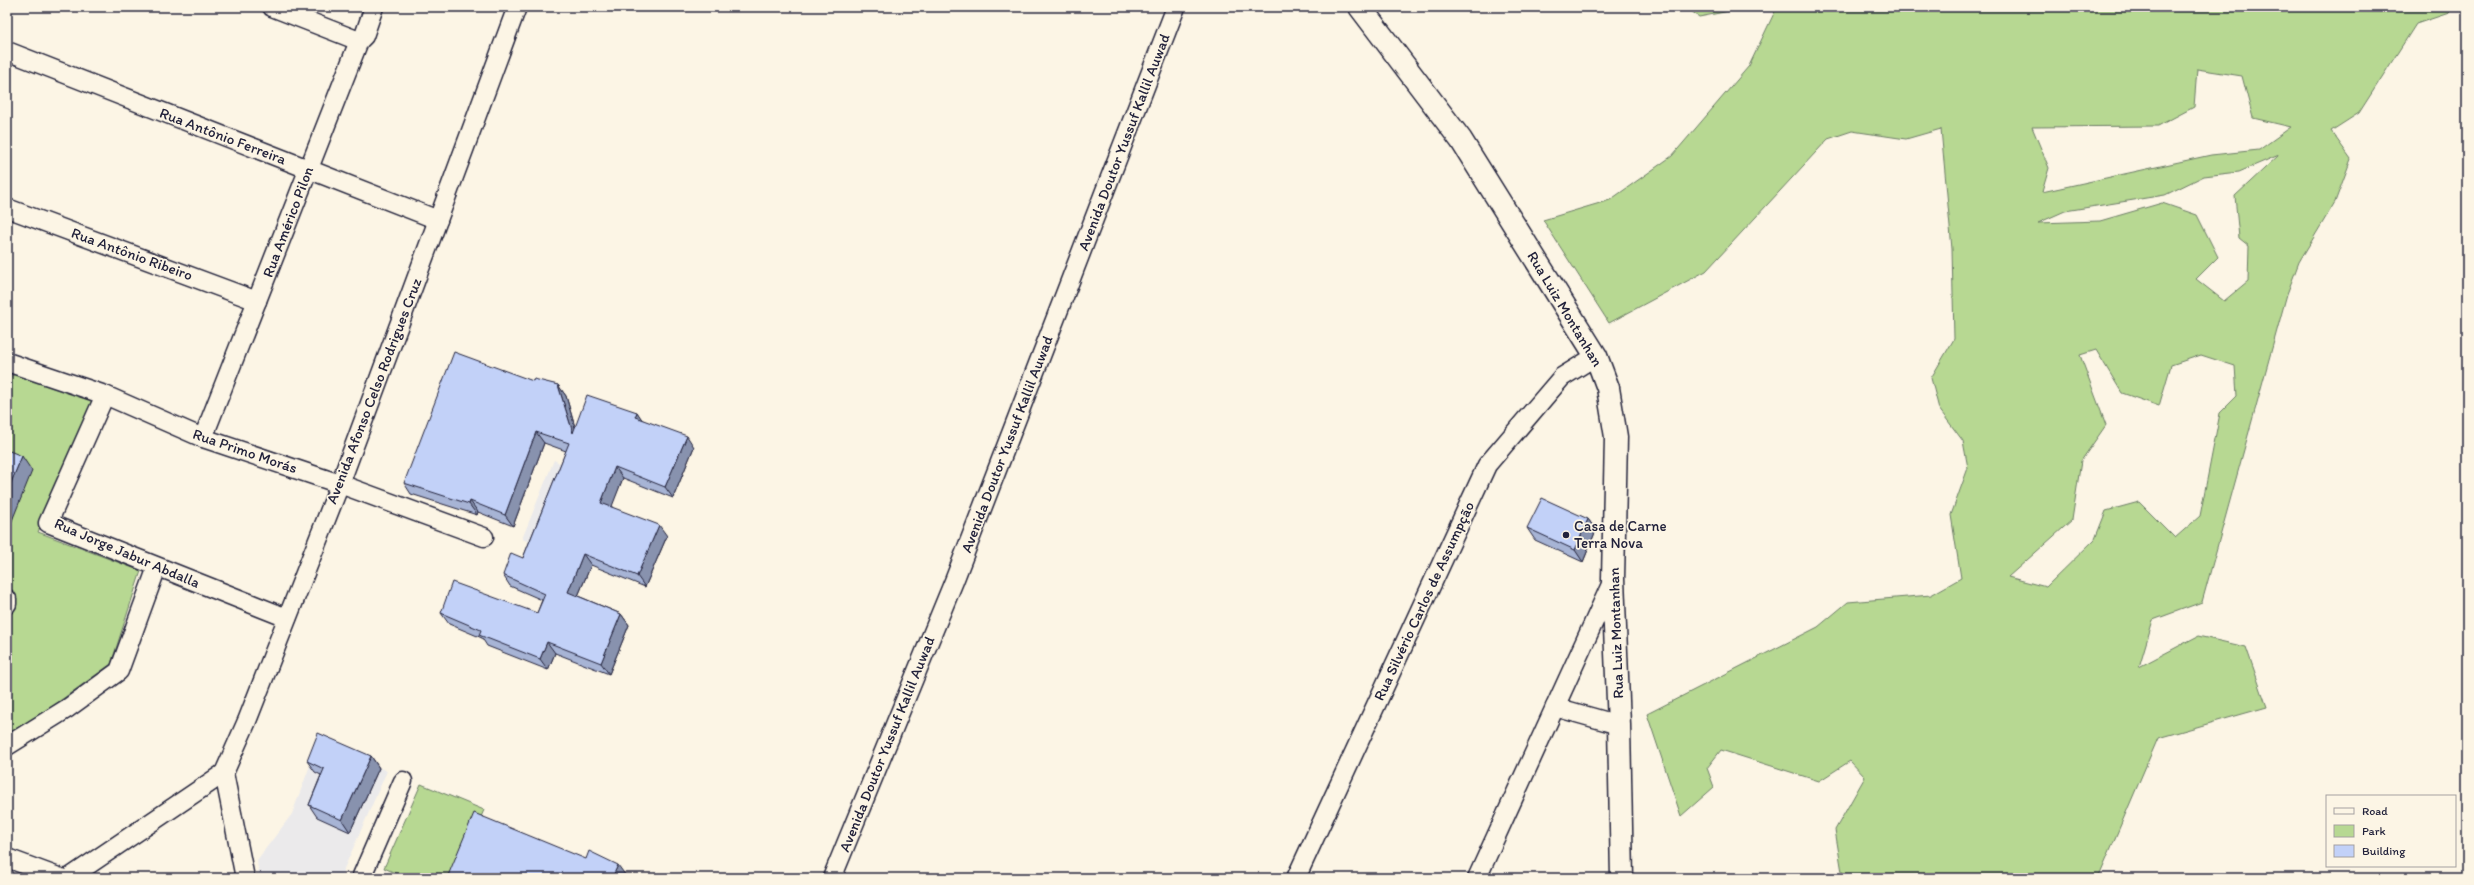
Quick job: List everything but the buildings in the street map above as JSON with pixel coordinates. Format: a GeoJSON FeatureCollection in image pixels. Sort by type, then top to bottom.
{"type":"FeatureCollection","features":[{"type":"Feature","properties":{"kind":"street"},"geometry":{"type":"LineString","coordinates":[[272,7],[359,41]]}},
{"type":"Feature","properties":{"kind":"street","name":"Rua Américo Pilon"},"geometry":{"type":"LineString","coordinates":[[203,438],[308,169],[359,41],[364,36],[374,7]]}},
{"type":"Feature","properties":{"kind":"street","name":"Avenida Afonso Celso Rodrigues Cruz"},"geometry":{"type":"LineString","coordinates":[[224,773],[247,721],[340,484],[517,7]]}},
{"type":"Feature","properties":{"kind":"street","name":"Avenida Doutor Yussuf Kallil Auwad"},"geometry":{"type":"LineString","coordinates":[[832,878],[954,581],[1176,7]]}},
{"type":"Feature","properties":{"kind":"street","name":"Rua Luiz Montanhan"},"geometry":{"type":"LineString","coordinates":[[1360,7],[1461,140],[1596,356],[1608,388],[1616,437],[1613,579],[1620,725],[1622,878]]}},
{"type":"Feature","properties":{"kind":"street","name":"Rua Antônio Ferreira"},"geometry":{"type":"LineString","coordinates":[[7,51],[438,220]]}},
{"type":"Feature","properties":{"kind":"street","name":"Rua Antônio Ribeiro"},"geometry":{"type":"LineString","coordinates":[[7,208],[257,301]]}},
{"type":"Feature","properties":{"kind":"street","name":"Rua Silvério Carlos de Assumpção"},"geometry":{"type":"LineString","coordinates":[[1296,878],[1487,465],[1562,377],[1596,356]]}},
{"type":"Feature","properties":{"kind":"street","name":"Rua Primo Morás"},"geometry":{"type":"LineString","coordinates":[[10,368],[105,395],[203,438],[340,484],[484,537]]}},
{"type":"Feature","properties":{"kind":"street","name":"Rua Jorge Jabur Abdalla"},"geometry":{"type":"LineString","coordinates":[[105,395],[48,522],[287,618]]}},
{"type":"Feature","properties":{"kind":"street"},"geometry":{"type":"LineString","coordinates":[[7,746],[68,708],[119,671],[157,567]]}},
{"type":"Feature","properties":{"kind":"street"},"geometry":{"type":"LineString","coordinates":[[1477,878],[1613,579]]}},
{"type":"Feature","properties":{"kind":"street"},"geometry":{"type":"LineString","coordinates":[[1555,707],[1620,725]]}},
{"type":"Feature","properties":{"kind":"street"},"geometry":{"type":"LineString","coordinates":[[68,878],[224,773],[245,878]]}},
{"type":"Feature","properties":{"kind":"street"},"geometry":{"type":"LineString","coordinates":[[361,878],[403,781]]}},
{"type":"Feature","properties":{"kind":"street"},"geometry":{"type":"LineString","coordinates":[[7,858],[61,878]]}},
{"type":"Feature","properties":{"kind":"shaded area"},"geometry":{"type":"Polygon","coordinates":[[[554,460],[565,466],[534,544],[522,539],[554,460]]]}},
{"type":"Feature","properties":{"kind":"shaded area"},"geometry":{"type":"Polygon","coordinates":[[[319,741],[387,771],[340,878],[259,878],[257,860],[292,814],[319,741]]]}},
{"type":"Feature","properties":{"kind":"green space"},"geometry":{"type":"Polygon","coordinates":[[[1686,7],[1750,7],[1699,17],[1686,7]]]}},
{"type":"Feature","properties":{"kind":"green space"},"geometry":{"type":"Polygon","coordinates":[[[1777,7],[2446,7],[2449,13],[2416,24],[2359,113],[2331,131],[2351,159],[2335,202],[2299,262],[2287,294],[2202,602],[2153,620],[2139,667],[2198,636],[2246,647],[2267,707],[2158,738],[2098,878],[1843,878],[1835,830],[1865,777],[1850,761],[1819,781],[1721,750],[1707,768],[1714,787],[1681,816],[1647,714],[1818,627],[1848,602],[1931,595],[1961,578],[1951,515],[1968,468],[1963,441],[1939,409],[1931,378],[1954,339],[1952,249],[1941,129],[1906,139],[1852,131],[1828,139],[1706,271],[1609,323],[1543,220],[1610,200],[1672,156],[1749,66],[1777,7]],[[2197,69],[2194,107],[2158,126],[2032,127],[2049,168],[2042,192],[2211,155],[2259,150],[2291,127],[2253,118],[2242,76],[2197,69]],[[2279,155],[2239,172],[2204,176],[2165,195],[2065,211],[2038,223],[2100,221],[2162,203],[2197,215],[2218,257],[2196,279],[2224,301],[2248,281],[2249,246],[2239,238],[2235,196],[2279,155]],[[2096,350],[2080,355],[2106,425],[2081,461],[2072,520],[2008,577],[2046,587],[2095,539],[2106,511],[2139,502],[2175,538],[2200,516],[2220,413],[2237,396],[2235,366],[2201,355],[2171,365],[2159,406],[2122,393],[2096,350]]]}},
{"type":"Feature","properties":{"kind":"green space"},"geometry":{"type":"Polygon","coordinates":[[[24,370],[98,396],[38,532],[141,571],[111,664],[7,739],[7,623],[17,598],[7,591],[7,378],[24,370]]]}},
{"type":"Feature","properties":{"kind":"green space"},"geometry":{"type":"Polygon","coordinates":[[[421,784],[484,810],[454,878],[407,878],[384,868],[421,784]]]}},
{"type":"Feature","properties":{"kind":"place","name":"Casa de Carne Terra Nova"},"geometry":{"type":"Point","coordinates":[1566,535]}}]}
